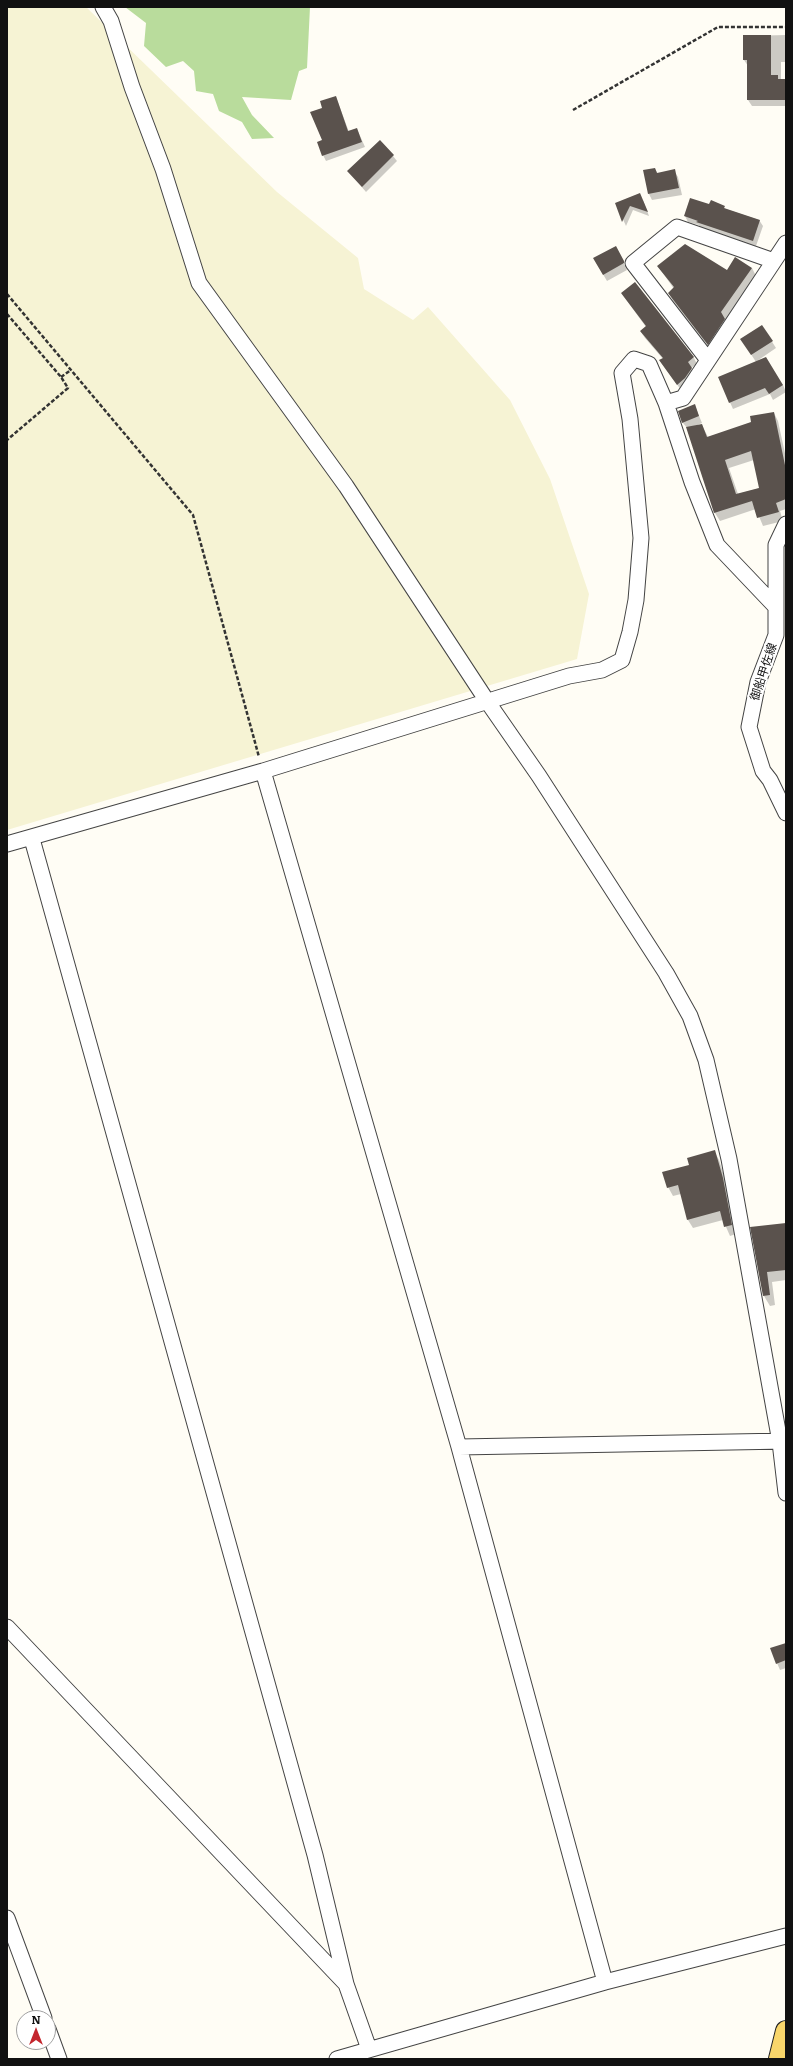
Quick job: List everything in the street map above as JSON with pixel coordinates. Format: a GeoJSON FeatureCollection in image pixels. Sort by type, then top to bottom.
{"type":"FeatureCollection","features":[{"type":"Feature","properties":{"kind":"main road"},"geometry":{"type":"LineString","coordinates":[[779,2059],[786,2030]]}},
{"type":"Feature","properties":{"kind":"street"},"geometry":{"type":"LineString","coordinates":[[103,7],[112,21],[132,87],[163,169],[199,283],[346,486],[486,701],[539,776],[666,973],[690,1016],[706,1060],[729,1159],[783,1442],[786,1493]]}},
{"type":"Feature","properties":{"kind":"street"},"geometry":{"type":"LineString","coordinates":[[708,360],[634,263],[677,227],[774,261]]}},
{"type":"Feature","properties":{"kind":"street"},"geometry":{"type":"LineString","coordinates":[[666,403],[683,398],[786,243]]}},
{"type":"Feature","properties":{"kind":"street"},"geometry":{"type":"LineString","coordinates":[[7,844],[32,839],[263,771],[569,676],[602,670],[622,660],[630,632],[636,600],[641,538],[630,419],[622,372],[634,359],[649,364],[666,403],[692,482],[717,544],[778,602]]}},
{"type":"Feature","properties":{"kind":"street","name":"御船甲佐線"},"geometry":{"type":"LineString","coordinates":[[786,524],[776,545],[778,602],[776,635],[758,682],[749,727],[763,771],[770,780],[786,813]]}},
{"type":"Feature","properties":{"kind":"street"},"geometry":{"type":"LineString","coordinates":[[263,771],[459,1447],[605,1982]]}},
{"type":"Feature","properties":{"kind":"street"},"geometry":{"type":"LineString","coordinates":[[32,839],[315,1855],[346,1984],[369,2050]]}},
{"type":"Feature","properties":{"kind":"street"},"geometry":{"type":"LineString","coordinates":[[459,1447],[783,1442]]}},
{"type":"Feature","properties":{"kind":"street"},"geometry":{"type":"LineString","coordinates":[[7,1627],[346,1984]]}},
{"type":"Feature","properties":{"kind":"street"},"geometry":{"type":"LineString","coordinates":[[7,1918],[41,2010]]}},
{"type":"Feature","properties":{"kind":"street"},"geometry":{"type":"LineString","coordinates":[[337,2059],[605,1982],[786,1936]]}},
{"type":"Feature","properties":{"kind":"path"},"geometry":{"type":"LineString","coordinates":[[572,110],[718,27],[786,27]]}},
{"type":"Feature","properties":{"kind":"path"},"geometry":{"type":"LineString","coordinates":[[7,294],[193,515],[263,771]]}},
{"type":"Feature","properties":{"kind":"path"},"geometry":{"type":"LineString","coordinates":[[7,314],[68,388],[7,440]]}},
{"type":"Feature","properties":{"kind":"path"},"geometry":{"type":"LineString","coordinates":[[60,377],[71,370]]}},
{"type":"Feature","properties":{"kind":"shaded area"},"geometry":{"type":"Polygon","coordinates":[[[7,7],[86,7],[277,192],[358,258],[364,289],[413,320],[428,307],[510,400],[550,479],[589,594],[577,659],[7,830],[7,7]]]}},
{"type":"Feature","properties":{"kind":"green space"},"geometry":{"type":"Polygon","coordinates":[[[125,7],[310,7],[307,68],[299,71],[291,100],[242,97],[252,115],[274,138],[252,139],[242,122],[219,111],[213,94],[196,91],[194,71],[183,61],[166,67],[144,46],[146,23],[125,7]]]}},
{"type":"Feature","properties":{"kind":"building"},"geometry":{"type":"Polygon","coordinates":[[[743,35],[771,35],[771,75],[778,75],[778,79],[786,79],[786,100],[747,100],[747,60],[743,60],[743,35]]]}},
{"type":"Feature","properties":{"kind":"building"},"geometry":{"type":"Polygon","coordinates":[[[336,96],[348,131],[357,128],[362,142],[322,156],[317,142],[322,140],[310,112],[322,108],[320,101],[336,96]]]}},
{"type":"Feature","properties":{"kind":"building"},"geometry":{"type":"Polygon","coordinates":[[[380,140],[394,155],[362,187],[347,171],[380,140]]]}},
{"type":"Feature","properties":{"kind":"building"},"geometry":{"type":"Polygon","coordinates":[[[655,168],[657,173],[675,169],[679,188],[648,194],[643,170],[655,168]]]}},
{"type":"Feature","properties":{"kind":"building"},"geometry":{"type":"Polygon","coordinates":[[[640,193],[648,212],[630,206],[622,222],[615,203],[640,193]]]}},
{"type":"Feature","properties":{"kind":"building"},"geometry":{"type":"Polygon","coordinates":[[[690,198],[709,204],[711,200],[725,206],[724,208],[760,220],[753,241],[696,222],[698,221],[684,216],[690,198]]]}},
{"type":"Feature","properties":{"kind":"building"},"geometry":{"type":"Polygon","coordinates":[[[685,244],[727,270],[735,257],[752,268],[721,312],[725,319],[708,345],[668,293],[674,287],[657,266],[685,244]]]}},
{"type":"Feature","properties":{"kind":"building"},"geometry":{"type":"Polygon","coordinates":[[[616,246],[624,263],[603,275],[593,258],[616,246]]]}},
{"type":"Feature","properties":{"kind":"building"},"geometry":{"type":"Polygon","coordinates":[[[635,282],[694,357],[688,362],[692,368],[685,378],[677,385],[659,360],[663,358],[640,331],[646,326],[621,293],[635,282]]]}},
{"type":"Feature","properties":{"kind":"building"},"geometry":{"type":"Polygon","coordinates":[[[762,325],[773,341],[751,355],[740,339],[762,325]]]}},
{"type":"Feature","properties":{"kind":"building"},"geometry":{"type":"Polygon","coordinates":[[[766,357],[783,385],[769,394],[765,388],[729,403],[718,377],[766,357]]]}},
{"type":"Feature","properties":{"kind":"building"},"geometry":{"type":"Polygon","coordinates":[[[695,404],[699,416],[682,423],[678,411],[695,404]]]}},
{"type":"Feature","properties":{"kind":"building"},"geometry":{"type":"Polygon","coordinates":[[[774,412],[786,470],[786,499],[776,503],[779,512],[757,518],[752,501],[714,513],[686,427],[702,424],[707,437],[751,422],[750,416],[774,412]],[[751,451],[725,460],[736,494],[759,488],[751,451]]]}},
{"type":"Feature","properties":{"kind":"building"},"geometry":{"type":"Polygon","coordinates":[[[715,1150],[723,1178],[732,1225],[724,1227],[720,1211],[687,1220],[678,1185],[667,1188],[662,1172],[689,1165],[687,1158],[715,1150]]]}},
{"type":"Feature","properties":{"kind":"building"},"geometry":{"type":"Polygon","coordinates":[[[786,1223],[786,1270],[767,1272],[770,1295],[763,1296],[750,1227],[786,1223]]]}},
{"type":"Feature","properties":{"kind":"building"},"geometry":{"type":"Polygon","coordinates":[[[786,1643],[786,1660],[776,1664],[770,1648],[786,1643]]]}}]}
